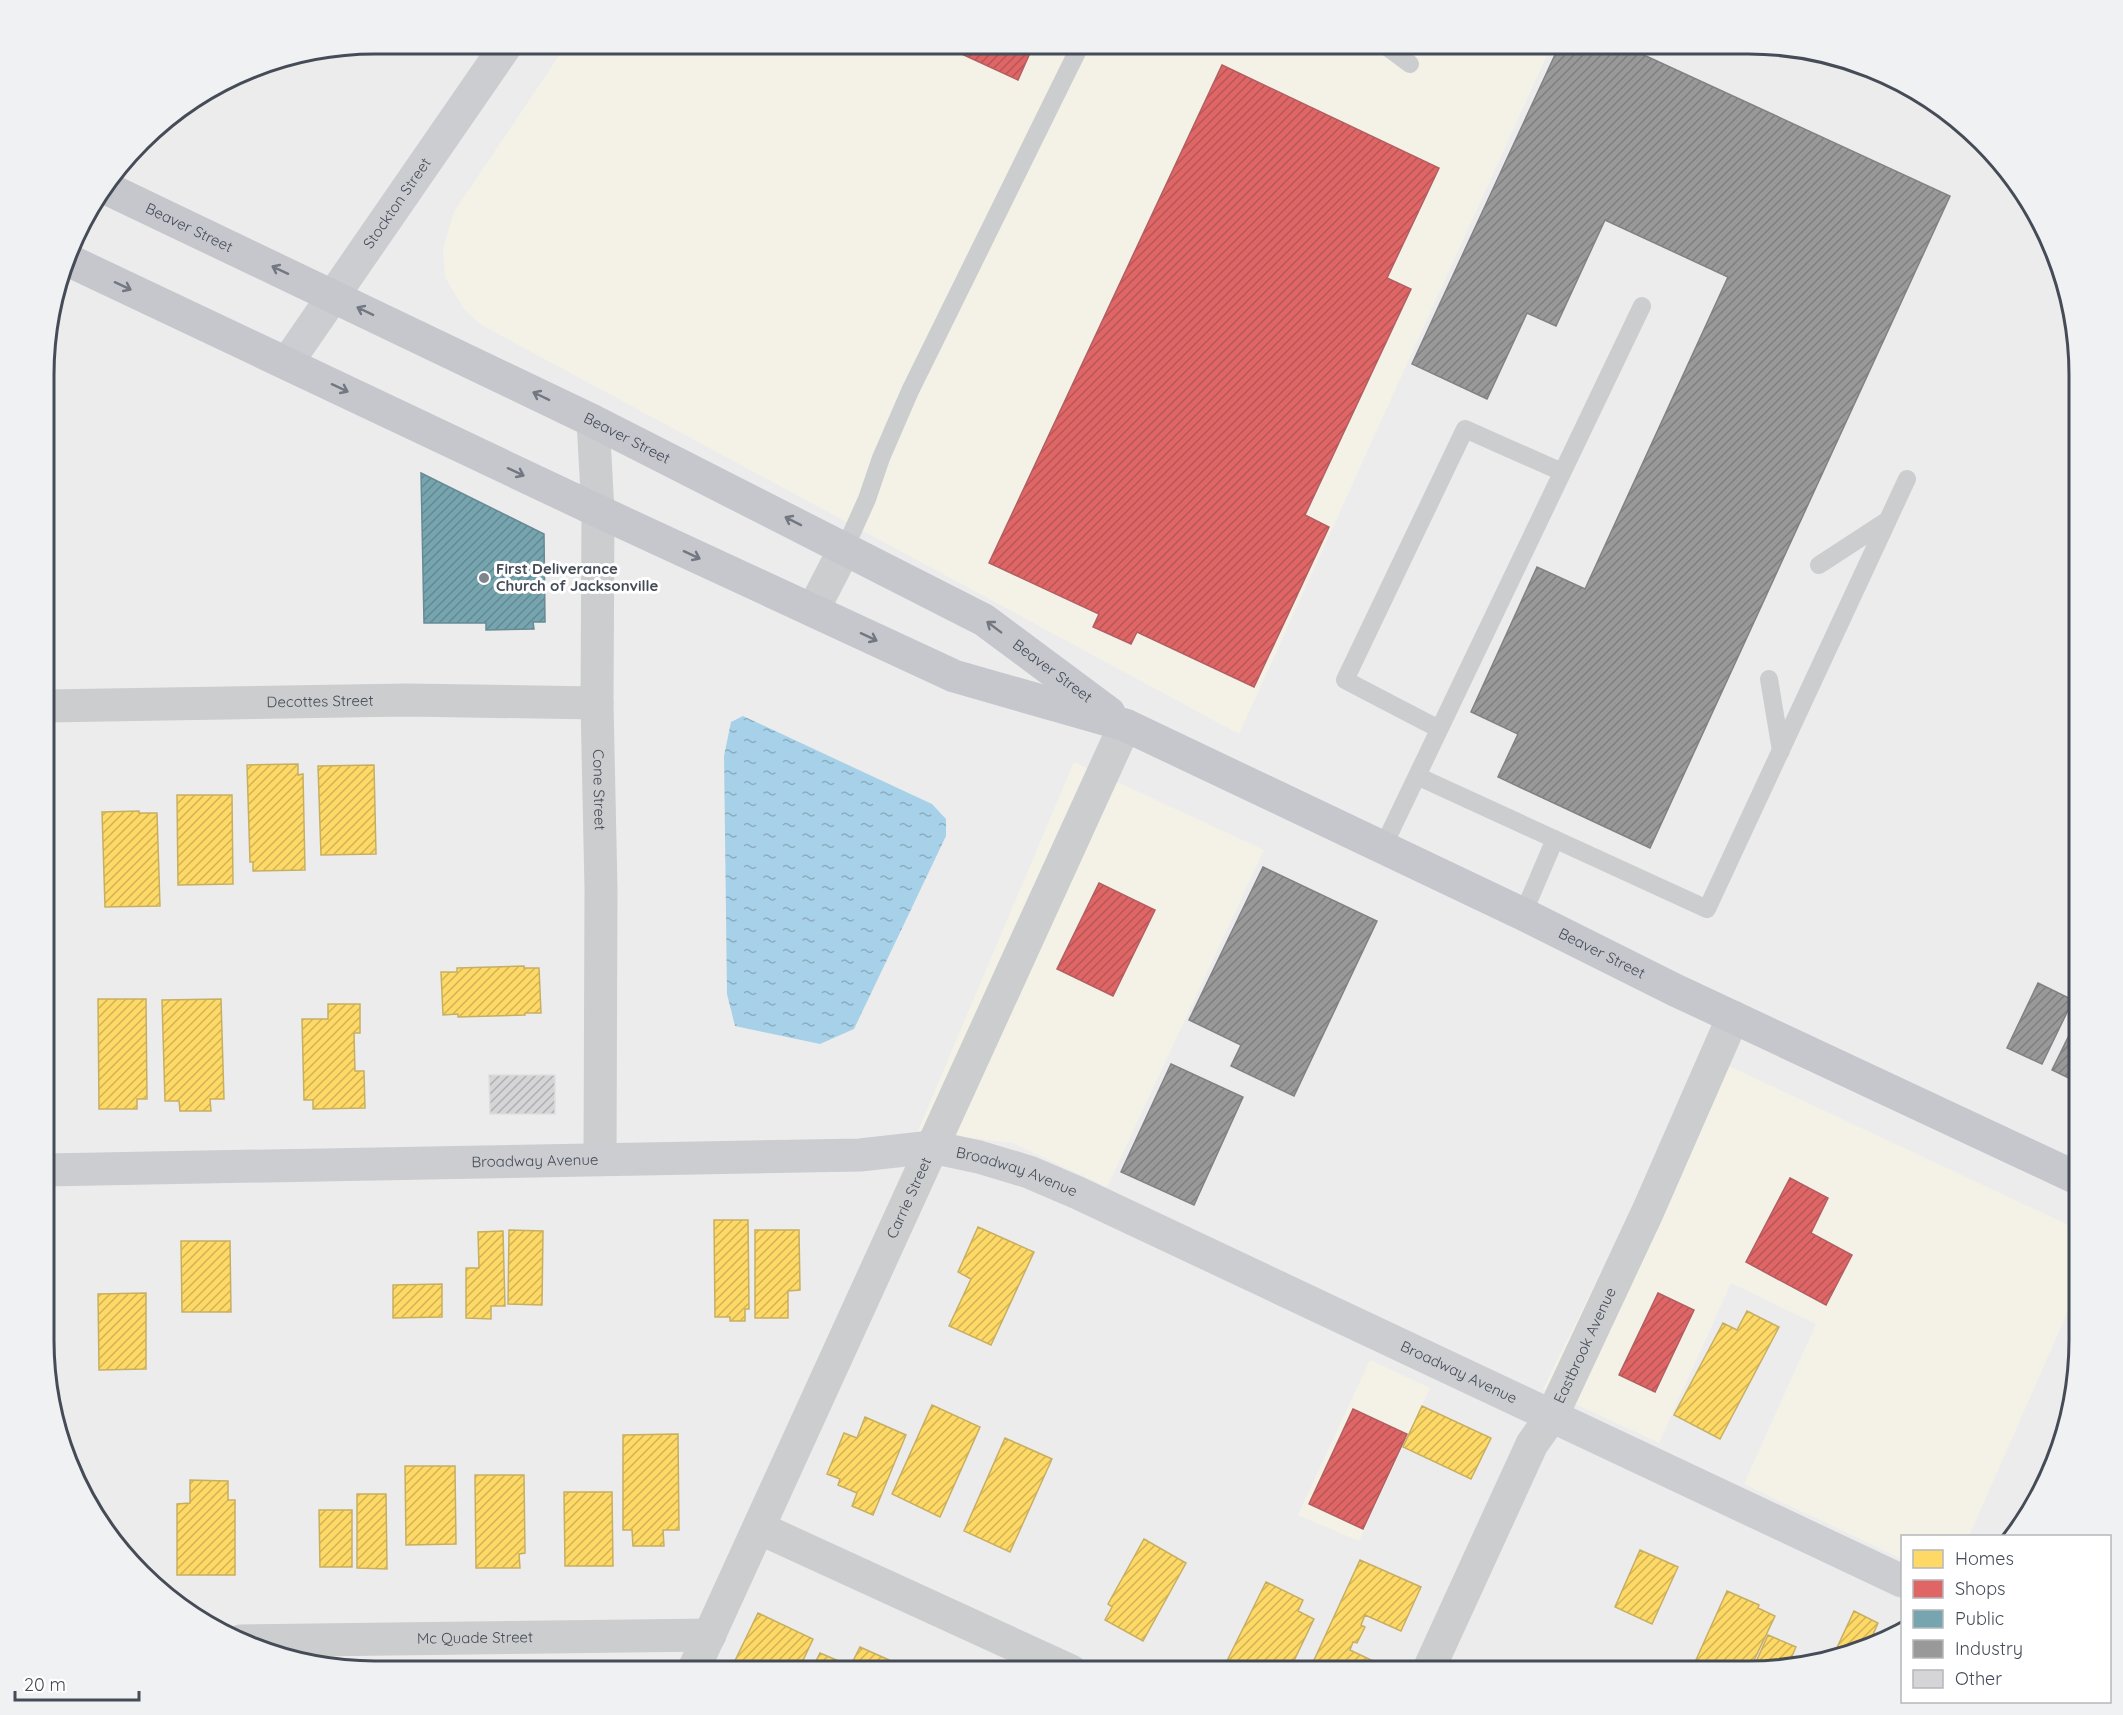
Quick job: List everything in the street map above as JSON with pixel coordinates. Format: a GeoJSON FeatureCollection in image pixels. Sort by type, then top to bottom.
{"type":"FeatureCollection","features":[{"type":"Feature","properties":{"kind":"main road","name":"Beaver Street"},"geometry":{"type":"LineString","coordinates":[[112,191],[593,421],[984,620],[1125,725]]}},
{"type":"Feature","properties":{"kind":"main road","name":"Beaver Street"},"geometry":{"type":"LineString","coordinates":[[74,263],[598,511],[954,676],[1125,725],[1733,1017],[2069,1174]]}},
{"type":"Feature","properties":{"kind":"street","name":"Stockton Street"},"geometry":{"type":"LineString","coordinates":[[287,363],[500,54]]}},
{"type":"Feature","properties":{"kind":"street","name":"Cone Street"},"geometry":{"type":"LineString","coordinates":[[593,421],[598,511],[597,703],[601,889],[600,1159]]}},
{"type":"Feature","properties":{"kind":"street"},"geometry":{"type":"LineString","coordinates":[[813,610],[845,548]]}},
{"type":"Feature","properties":{"kind":"street","name":"Decottes Street"},"geometry":{"type":"LineString","coordinates":[[54,706],[408,700],[597,703]]}},
{"type":"Feature","properties":{"kind":"street","name":"Carrie Street"},"geometry":{"type":"LineString","coordinates":[[698,1661],[1125,725]]}},
{"type":"Feature","properties":{"kind":"street","name":"Eastbrook Avenue"},"geometry":{"type":"LineString","coordinates":[[1433,1661],[1532,1444],[1552,1416],[1648,1211],[1733,1017]]}},
{"type":"Feature","properties":{"kind":"street","name":"Broadway Avenue"},"geometry":{"type":"LineString","coordinates":[[54,1170],[860,1155],[932,1147],[979,1157],[1029,1172],[1078,1192],[1901,1581]]}},
{"type":"Feature","properties":{"kind":"street"},"geometry":{"type":"LineString","coordinates":[[759,1528],[1049,1661]]}},
{"type":"Feature","properties":{"kind":"street","name":"Mc Quade Street"},"geometry":{"type":"LineString","coordinates":[[263,1641],[710,1635]]}},
{"type":"Feature","properties":{"kind":"lane"},"geometry":{"type":"LineString","coordinates":[[845,548],[910,391],[1076,54]]}},
{"type":"Feature","properties":{"kind":"lane"},"geometry":{"type":"LineString","coordinates":[[1396,54],[1410,64]]}},
{"type":"Feature","properties":{"kind":"lane"},"geometry":{"type":"LineString","coordinates":[[1382,849],[1642,306]]}},
{"type":"Feature","properties":{"kind":"lane"},"geometry":{"type":"LineString","coordinates":[[1439,729],[1345,680],[1460,439],[1465,429],[1562,472]]}},
{"type":"Feature","properties":{"kind":"lane"},"geometry":{"type":"LineString","coordinates":[[1417,776],[1707,909],[1907,479]]}},
{"type":"Feature","properties":{"kind":"lane"},"geometry":{"type":"LineString","coordinates":[[1819,565],[1888,520]]}},
{"type":"Feature","properties":{"kind":"lane"},"geometry":{"type":"LineString","coordinates":[[1769,679],[1781,751]]}},
{"type":"Feature","properties":{"kind":"lane"},"geometry":{"type":"LineString","coordinates":[[1523,915],[1556,839]]}},
{"type":"Feature","properties":{"kind":"shaded area"},"geometry":{"type":"Polygon","coordinates":[[[560,54],[1547,54],[1239,734],[480,324],[464,309],[445,277],[443,249],[454,212],[560,54]]]}},
{"type":"Feature","properties":{"kind":"shaded area"},"geometry":{"type":"Polygon","coordinates":[[[1074,762],[1264,850],[1107,1187],[1013,1143],[918,1131],[1074,762]]]}},
{"type":"Feature","properties":{"kind":"shaded area"},"geometry":{"type":"Polygon","coordinates":[[[1703,1054],[2069,1225],[2069,1309],[1969,1535],[1901,1535],[1901,1559],[1744,1484],[1816,1324],[1731,1283],[1659,1443],[1543,1389],[1628,1217],[1703,1054]]]}},
{"type":"Feature","properties":{"kind":"shaded area"},"geometry":{"type":"Polygon","coordinates":[[[1370,1360],[1430,1388],[1359,1541],[1298,1515],[1370,1360]]]}},
{"type":"Feature","properties":{"kind":"water"},"geometry":{"type":"Polygon","coordinates":[[[743,716],[932,804],[946,819],[946,836],[854,1029],[820,1044],[735,1026],[727,994],[724,756],[731,722],[743,716]]]}},
{"type":"Feature","properties":{"kind":"building: Homes"},"geometry":{"type":"Polygon","coordinates":[[[298,764],[298,775],[303,774],[305,870],[253,871],[253,862],[250,862],[247,765],[298,764]]]}},
{"type":"Feature","properties":{"kind":"building: Homes"},"geometry":{"type":"Polygon","coordinates":[[[374,765],[376,854],[321,855],[318,766],[374,765]]]}},
{"type":"Feature","properties":{"kind":"building: Homes"},"geometry":{"type":"Polygon","coordinates":[[[177,795],[232,795],[233,884],[178,885],[177,795]]]}},
{"type":"Feature","properties":{"kind":"building: Homes"},"geometry":{"type":"Polygon","coordinates":[[[139,811],[139,813],[157,813],[160,906],[105,907],[102,812],[139,811]]]}},
{"type":"Feature","properties":{"kind":"building: Homes"},"geometry":{"type":"Polygon","coordinates":[[[524,966],[524,968],[539,968],[541,1013],[458,1017],[458,1014],[443,1015],[441,972],[457,972],[457,968],[524,966]]]}},
{"type":"Feature","properties":{"kind":"building: Homes"},"geometry":{"type":"Polygon","coordinates":[[[98,999],[146,999],[147,1099],[137,1099],[137,1109],[99,1109],[98,999]]]}},
{"type":"Feature","properties":{"kind":"building: Homes"},"geometry":{"type":"Polygon","coordinates":[[[221,999],[224,1099],[210,1099],[211,1111],[180,1111],[179,1101],[165,1101],[162,1000],[221,999]]]}},
{"type":"Feature","properties":{"kind":"building: Homes"},"geometry":{"type":"Polygon","coordinates":[[[328,1004],[360,1004],[360,1033],[354,1033],[355,1071],[364,1071],[365,1108],[313,1109],[313,1100],[304,1100],[302,1019],[328,1019],[328,1004]]]}},
{"type":"Feature","properties":{"kind":"building: Homes"},"geometry":{"type":"Polygon","coordinates":[[[714,1220],[748,1220],[749,1309],[745,1309],[745,1321],[730,1321],[730,1317],[715,1317],[714,1220]]]}},
{"type":"Feature","properties":{"kind":"building: Homes"},"geometry":{"type":"Polygon","coordinates":[[[978,1227],[1034,1252],[991,1345],[949,1326],[971,1279],[958,1272],[978,1227]]]}},
{"type":"Feature","properties":{"kind":"building: Homes"},"geometry":{"type":"Polygon","coordinates":[[[509,1230],[543,1231],[542,1305],[508,1304],[509,1230]]]}},
{"type":"Feature","properties":{"kind":"building: Homes"},"geometry":{"type":"Polygon","coordinates":[[[755,1230],[799,1230],[800,1290],[788,1291],[788,1318],[755,1318],[755,1230]]]}},
{"type":"Feature","properties":{"kind":"building: Homes"},"geometry":{"type":"Polygon","coordinates":[[[503,1231],[505,1306],[491,1306],[491,1319],[466,1318],[466,1268],[479,1268],[478,1232],[503,1231]]]}},
{"type":"Feature","properties":{"kind":"building: Homes"},"geometry":{"type":"Polygon","coordinates":[[[181,1241],[230,1241],[231,1312],[182,1312],[181,1241]]]}},
{"type":"Feature","properties":{"kind":"building: Homes"},"geometry":{"type":"Polygon","coordinates":[[[442,1284],[442,1317],[393,1318],[393,1285],[442,1284]]]}},
{"type":"Feature","properties":{"kind":"building: Homes"},"geometry":{"type":"Polygon","coordinates":[[[146,1293],[146,1369],[99,1370],[98,1294],[146,1293]]]}},
{"type":"Feature","properties":{"kind":"building: Homes"},"geometry":{"type":"Polygon","coordinates":[[[1747,1311],[1779,1327],[1720,1439],[1674,1415],[1723,1323],[1737,1330],[1747,1311]]]}},
{"type":"Feature","properties":{"kind":"building: Homes"},"geometry":{"type":"Polygon","coordinates":[[[932,1405],[980,1427],[940,1517],[892,1494],[932,1405]]]}},
{"type":"Feature","properties":{"kind":"building: Homes"},"geometry":{"type":"Polygon","coordinates":[[[1422,1406],[1491,1438],[1471,1479],[1403,1447],[1422,1406]]]}},
{"type":"Feature","properties":{"kind":"building: Homes"},"geometry":{"type":"Polygon","coordinates":[[[865,1417],[906,1435],[873,1515],[852,1506],[857,1493],[838,1485],[840,1479],[827,1474],[844,1433],[857,1438],[865,1417]]]}},
{"type":"Feature","properties":{"kind":"building: Homes"},"geometry":{"type":"Polygon","coordinates":[[[678,1434],[679,1530],[663,1530],[664,1546],[633,1546],[632,1530],[623,1530],[623,1435],[678,1434]]]}},
{"type":"Feature","properties":{"kind":"building: Homes"},"geometry":{"type":"Polygon","coordinates":[[[1005,1438],[1052,1459],[1010,1552],[964,1531],[1005,1438]]]}},
{"type":"Feature","properties":{"kind":"building: Homes"},"geometry":{"type":"Polygon","coordinates":[[[405,1466],[455,1466],[456,1544],[406,1545],[405,1466]]]}},
{"type":"Feature","properties":{"kind":"building: Homes"},"geometry":{"type":"Polygon","coordinates":[[[475,1475],[524,1475],[525,1553],[519,1554],[520,1568],[476,1568],[475,1475]]]}},
{"type":"Feature","properties":{"kind":"building: Homes"},"geometry":{"type":"Polygon","coordinates":[[[190,1480],[228,1481],[228,1500],[235,1500],[235,1575],[177,1575],[177,1504],[190,1503],[190,1480]]]}},
{"type":"Feature","properties":{"kind":"building: Homes"},"geometry":{"type":"Polygon","coordinates":[[[564,1492],[612,1492],[613,1566],[565,1566],[564,1492]]]}},
{"type":"Feature","properties":{"kind":"building: Homes"},"geometry":{"type":"Polygon","coordinates":[[[357,1494],[386,1494],[387,1569],[357,1568],[357,1494]]]}},
{"type":"Feature","properties":{"kind":"building: Homes"},"geometry":{"type":"Polygon","coordinates":[[[319,1510],[352,1510],[352,1567],[320,1567],[319,1510]]]}},
{"type":"Feature","properties":{"kind":"building: Homes"},"geometry":{"type":"Polygon","coordinates":[[[1144,1539],[1186,1563],[1143,1641],[1105,1620],[1112,1607],[1108,1604],[1144,1539]]]}},
{"type":"Feature","properties":{"kind":"building: Homes"},"geometry":{"type":"Polygon","coordinates":[[[1640,1550],[1678,1567],[1652,1624],[1615,1607],[1640,1550]]]}},
{"type":"Feature","properties":{"kind":"building: Homes"},"geometry":{"type":"Polygon","coordinates":[[[1360,1560],[1421,1587],[1401,1631],[1365,1615],[1361,1625],[1365,1627],[1357,1643],[1353,1642],[1350,1650],[1373,1661],[1314,1661],[1360,1560]]]}},
{"type":"Feature","properties":{"kind":"building: Homes"},"geometry":{"type":"Polygon","coordinates":[[[1266,1582],[1303,1600],[1298,1611],[1314,1619],[1294,1661],[1227,1661],[1266,1582]]]}},
{"type":"Feature","properties":{"kind":"building: Homes"},"geometry":{"type":"Polygon","coordinates":[[[1727,1591],[1759,1605],[1758,1608],[1775,1616],[1754,1661],[1696,1661],[1727,1591]]]}},
{"type":"Feature","properties":{"kind":"building: Homes"},"geometry":{"type":"Polygon","coordinates":[[[1854,1611],[1878,1623],[1872,1636],[1837,1648],[1854,1611]]]}},
{"type":"Feature","properties":{"kind":"building: Homes"},"geometry":{"type":"Polygon","coordinates":[[[758,1613],[813,1639],[803,1661],[735,1661],[758,1613]]]}},
{"type":"Feature","properties":{"kind":"building: Homes"},"geometry":{"type":"Polygon","coordinates":[[[1768,1635],[1796,1647],[1791,1658],[1757,1661],[1768,1635]]]}},
{"type":"Feature","properties":{"kind":"building: Homes"},"geometry":{"type":"Polygon","coordinates":[[[860,1647],[889,1660],[889,1661],[853,1661],[860,1647]]]}},
{"type":"Feature","properties":{"kind":"building: Homes"},"geometry":{"type":"Polygon","coordinates":[[[820,1653],[839,1661],[816,1661],[820,1653]]]}},
{"type":"Feature","properties":{"kind":"building: Shops"},"geometry":{"type":"Polygon","coordinates":[[[962,54],[1030,54],[1018,80],[962,54]]]}},
{"type":"Feature","properties":{"kind":"building: Shops"},"geometry":{"type":"Polygon","coordinates":[[[1222,65],[1439,168],[1387,278],[1411,289],[1305,515],[1329,527],[1254,687],[1137,632],[1131,644],[1093,627],[1099,614],[989,563],[1222,65]]]}},
{"type":"Feature","properties":{"kind":"building: Shops"},"geometry":{"type":"Polygon","coordinates":[[[1099,883],[1155,910],[1113,996],[1057,969],[1099,883]]]}},
{"type":"Feature","properties":{"kind":"building: Shops"},"geometry":{"type":"Polygon","coordinates":[[[1790,1178],[1828,1198],[1811,1233],[1852,1255],[1826,1305],[1746,1262],[1790,1178]]]}},
{"type":"Feature","properties":{"kind":"building: Shops"},"geometry":{"type":"Polygon","coordinates":[[[1658,1293],[1694,1310],[1655,1392],[1619,1375],[1658,1293]]]}},
{"type":"Feature","properties":{"kind":"building: Shops"},"geometry":{"type":"Polygon","coordinates":[[[1353,1409],[1407,1434],[1363,1529],[1309,1504],[1353,1409]]]}},
{"type":"Feature","properties":{"kind":"building: Public","name":"First Deliverance Church of Jacksonville"},"geometry":{"type":"Polygon","coordinates":[[[421,473],[544,534],[545,622],[533,622],[534,629],[486,630],[486,623],[424,623],[421,473]]]}},
{"type":"Feature","properties":{"kind":"building: Industry"},"geometry":{"type":"Polygon","coordinates":[[[1555,54],[1642,54],[1950,196],[1650,848],[1498,777],[1518,734],[1471,712],[1537,567],[1585,589],[1728,277],[1605,220],[1556,326],[1527,313],[1487,399],[1412,364],[1555,54]]]}},
{"type":"Feature","properties":{"kind":"building: Industry"},"geometry":{"type":"Polygon","coordinates":[[[1263,867],[1377,921],[1294,1096],[1231,1066],[1241,1045],[1189,1020],[1263,867]]]}},
{"type":"Feature","properties":{"kind":"building: Industry"},"geometry":{"type":"Polygon","coordinates":[[[2038,983],[2069,998],[2069,1008],[2042,1064],[2007,1048],[2038,983]]]}},
{"type":"Feature","properties":{"kind":"building: Industry"},"geometry":{"type":"Polygon","coordinates":[[[2069,1035],[2069,1078],[2052,1070],[2069,1035]]]}},
{"type":"Feature","properties":{"kind":"building: Industry"},"geometry":{"type":"Polygon","coordinates":[[[1171,1064],[1243,1097],[1194,1205],[1121,1172],[1171,1064]]]}},
{"type":"Feature","properties":{"kind":"building: Other"},"geometry":{"type":"Polygon","coordinates":[[[489,1075],[555,1075],[555,1114],[490,1114],[489,1075]]]}},
{"type":"Feature","properties":{"kind":"place","name":"First Deliverance Church of Jacksonville"},"geometry":{"type":"Point","coordinates":[484,578]}}]}
